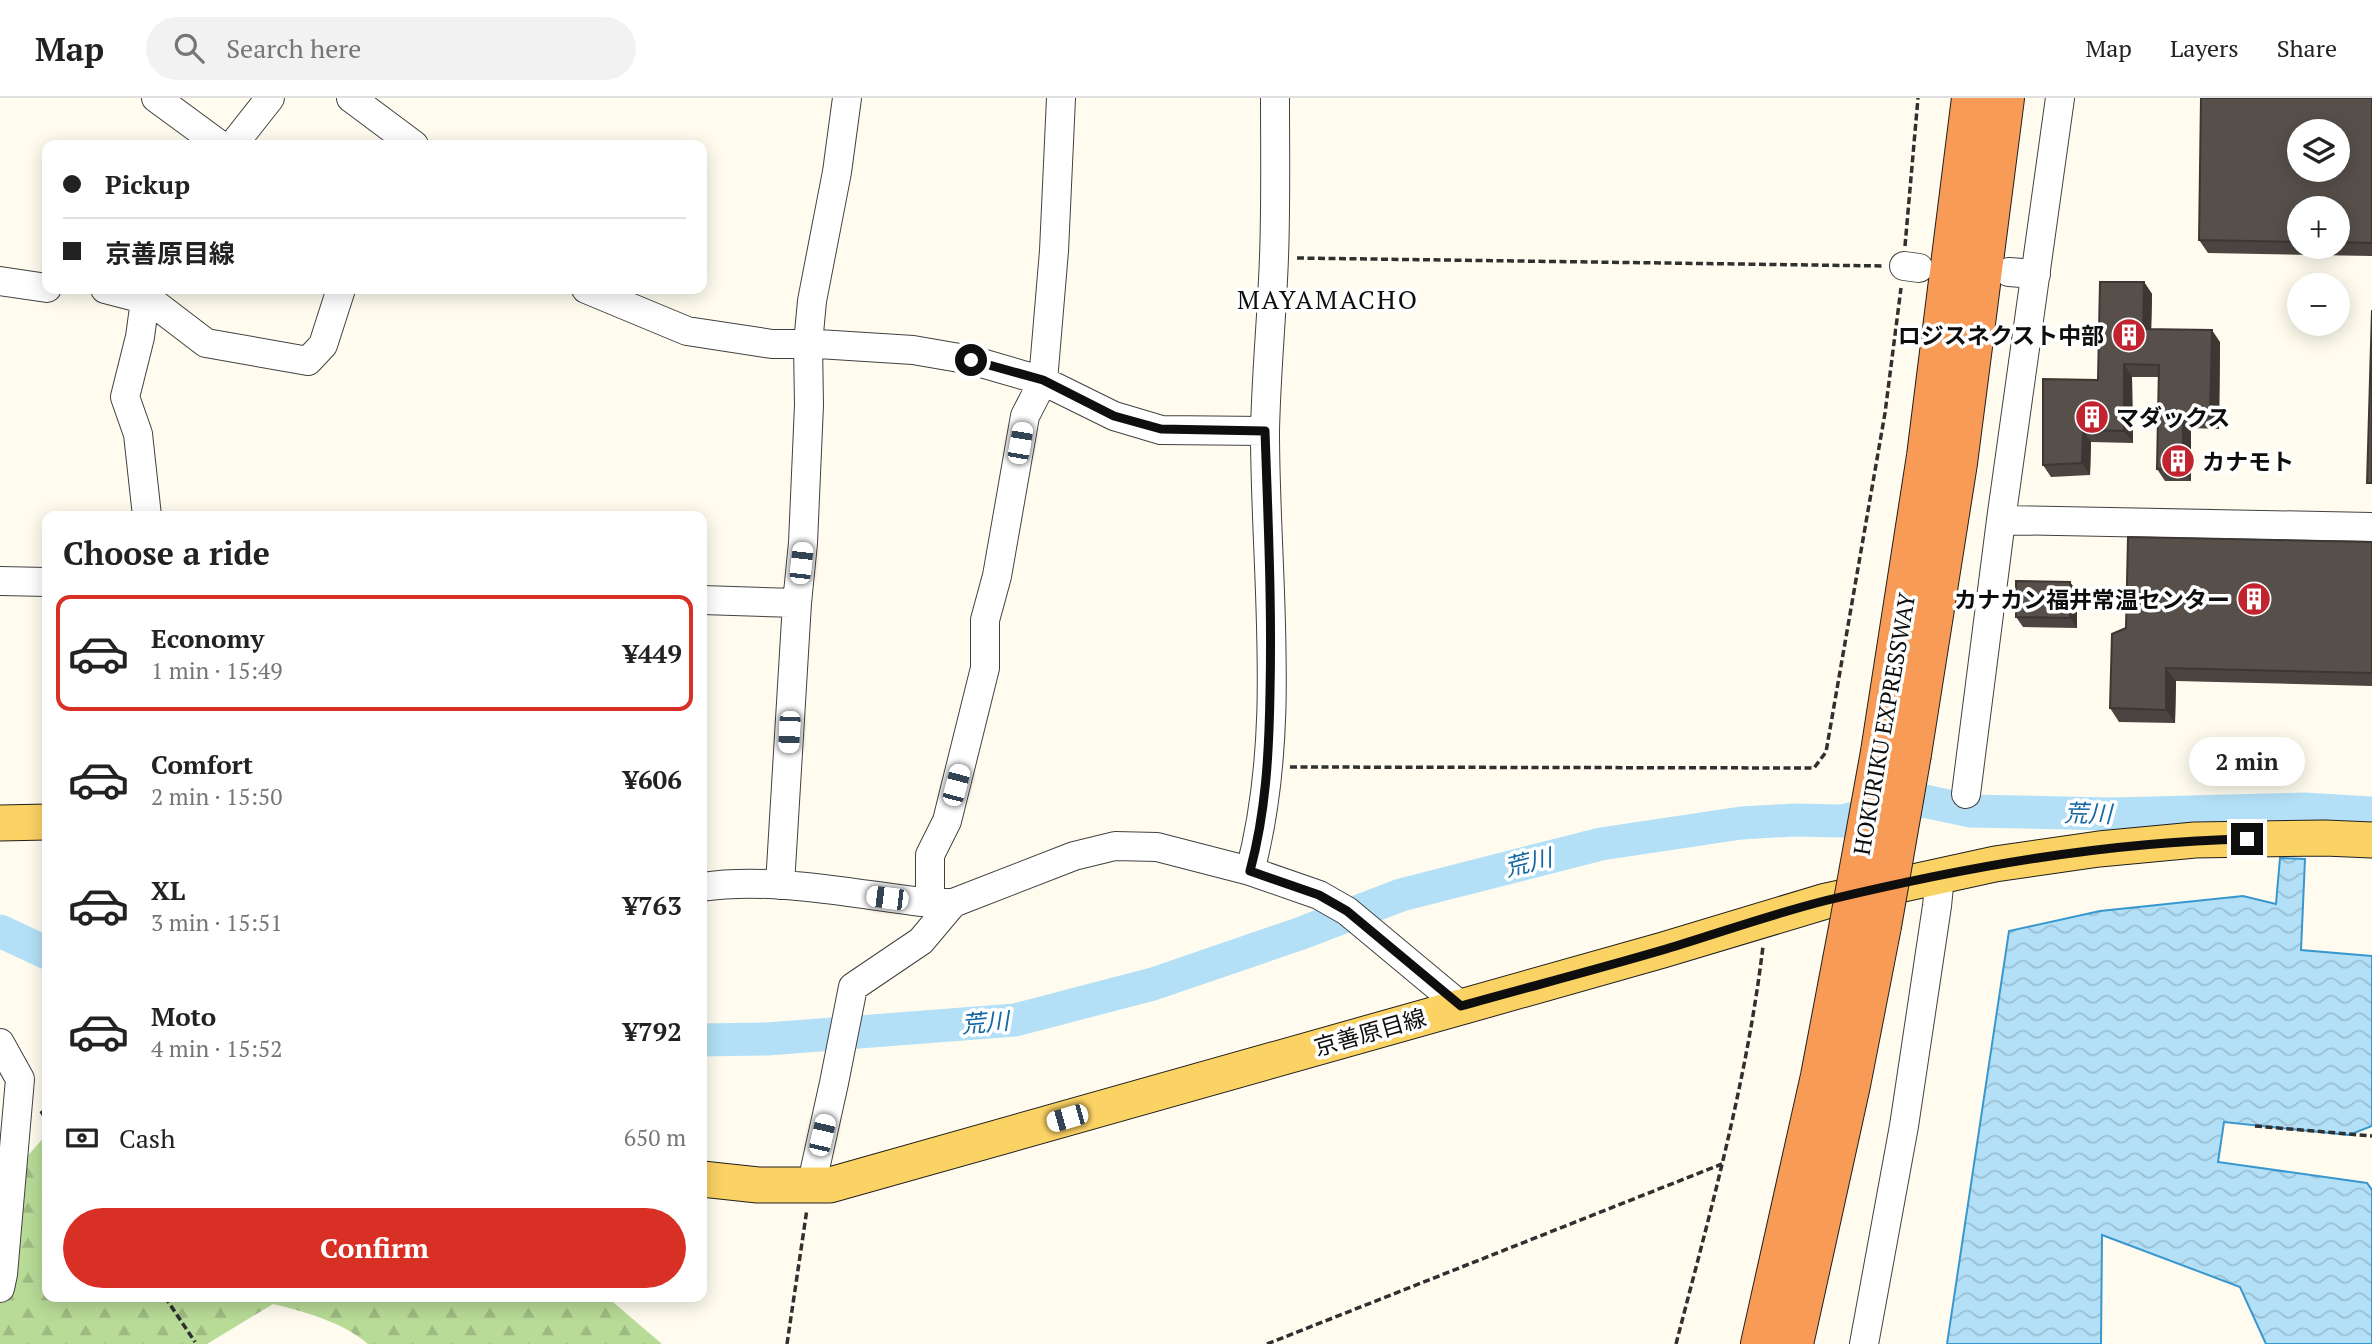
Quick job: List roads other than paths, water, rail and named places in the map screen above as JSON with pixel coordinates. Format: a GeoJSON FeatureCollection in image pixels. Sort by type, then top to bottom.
{"type":"FeatureCollection","features":[{"type":"Feature","properties":{"kind":"highway"},"geometry":{"type":"LineString","coordinates":[[1954,244],[1965,98]]}},
{"type":"Feature","properties":{"kind":"highway","name":"HOKURIKU EXPRESSWAY"},"geometry":{"type":"LineString","coordinates":[[1896,753],[1907,589],[1971,98]]}},
{"type":"Feature","properties":{"kind":"highway","name":"HOKURIKU EXPRESSWAY"},"geometry":{"type":"LineString","coordinates":[[1794,1344],[1851,1085],[1865,924],[1896,753],[1958,463],[2005,98]]}},
{"type":"Feature","properties":{"kind":"highway","name":"HOKURIKU EXPRESSWAY"},"geometry":{"type":"LineString","coordinates":[[1760,1344],[1820,1076],[1865,924]]}},
{"type":"Feature","properties":{"kind":"main road"},"geometry":{"type":"LineString","coordinates":[[0,822],[42,822]]}},
{"type":"Feature","properties":{"kind":"main road","name":"京善原目線"},"geometry":{"type":"LineString","coordinates":[[707,1180],[758,1185],[830,1185],[1826,901],[1995,864],[2099,849],[2195,840],[2372,840]]}},
{"type":"Feature","properties":{"kind":"street"},"geometry":{"type":"LineString","coordinates":[[156,98],[213,140]]}},
{"type":"Feature","properties":{"kind":"street"},"geometry":{"type":"LineString","coordinates":[[237,140],[270,98]]}},
{"type":"Feature","properties":{"kind":"street"},"geometry":{"type":"LineString","coordinates":[[351,98],[407,140]]}},
{"type":"Feature","properties":{"kind":"street"},"geometry":{"type":"LineString","coordinates":[[780,885],[803,542],[809,405],[808,344],[812,300],[837,172],[847,98]]}},
{"type":"Feature","properties":{"kind":"street"},"geometry":{"type":"LineString","coordinates":[[811,1187],[853,987],[921,941],[941,903],[930,855],[947,821],[985,668],[985,620],[996,576],[1025,416],[1043,380],[1054,251],[1061,98]]}},
{"type":"Feature","properties":{"kind":"street"},"geometry":{"type":"LineString","coordinates":[[1250,871],[1259,836],[1268,767],[1271,641],[1265,431],[1274,258],[1275,98]]}},
{"type":"Feature","properties":{"kind":"street"},"geometry":{"type":"LineString","coordinates":[[1966,794],[2001,520],[2022,273],[2060,98]]}},
{"type":"Feature","properties":{"kind":"street"},"geometry":{"type":"LineString","coordinates":[[0,281],[42,287]]}},
{"type":"Feature","properties":{"kind":"street"},"geometry":{"type":"LineString","coordinates":[[147,294],[151,302],[206,343],[308,361],[323,345],[339,294]]}},
{"type":"Feature","properties":{"kind":"street"},"geometry":{"type":"LineString","coordinates":[[146,511],[138,434],[125,397],[140,337],[147,294]]}},
{"type":"Feature","properties":{"kind":"street"},"geometry":{"type":"LineString","coordinates":[[598,294],[687,331],[772,344],[913,350],[971,360],[1043,380],[1114,416],[1161,429],[1265,431]]}},
{"type":"Feature","properties":{"kind":"street"},"geometry":{"type":"LineString","coordinates":[[2001,520],[2372,527]]}},
{"type":"Feature","properties":{"kind":"street"},"geometry":{"type":"LineString","coordinates":[[0,581],[42,582]]}},
{"type":"Feature","properties":{"kind":"street"},"geometry":{"type":"LineString","coordinates":[[707,600],[797,603]]}},
{"type":"Feature","properties":{"kind":"street"},"geometry":{"type":"LineString","coordinates":[[707,886],[780,885],[941,903],[1074,856],[1115,846],[1157,847],[1250,871],[1319,895],[1347,911],[1461,1006]]}},
{"type":"Feature","properties":{"kind":"street"},"geometry":{"type":"LineString","coordinates":[[1864,1344],[1903,1126],[1940,876]]}},
{"type":"Feature","properties":{"kind":"street"},"geometry":{"type":"LineString","coordinates":[[0,1043],[8,1079],[20,1079],[0,1288]]}},
{"type":"Feature","properties":{"kind":"water"},"geometry":{"type":"Polygon","coordinates":[[[2280,858],[2305,859],[2301,950],[2372,956],[2372,1126],[2349,1135],[2224,1122],[2218,1162],[2367,1183],[2372,1190],[2372,1344],[2266,1344],[2240,1287],[2102,1235],[2101,1344],[1947,1344],[2009,931],[2100,911],[2243,896],[2276,904],[2280,858]]]}},
{"type":"Feature","properties":{"kind":"waterway","name":"荒川"},"geometry":{"type":"LineString","coordinates":[[707,1040],[767,1039],[1015,1020],[1153,984],[1299,934],[1401,895],[1601,844],[1741,823],[1842,821],[1924,801],[1971,811],[2111,814],[2305,809],[2372,813]]}},
{"type":"Feature","properties":{"kind":"waterway","name":"荒川"},"geometry":{"type":"LineString","coordinates":[[0,931],[42,951]]}},
{"type":"Feature","properties":{"kind":"place","name":"ロジスネクスト中部"},"geometry":{"type":"Point","coordinates":[2129,335]}},
{"type":"Feature","properties":{"kind":"place","name":"マダックス"},"geometry":{"type":"Point","coordinates":[2092,417]}},
{"type":"Feature","properties":{"kind":"place","name":"カナモト"},"geometry":{"type":"Point","coordinates":[2178,461]}},
{"type":"Feature","properties":{"kind":"place","name":"カナカン福井常温センター"},"geometry":{"type":"Point","coordinates":[2254,599]}},
{"type":"Feature","properties":{"kind":"district","name":"MAYAMACHO"},"geometry":{"type":"Point","coordinates":[1328,299]}}]}
